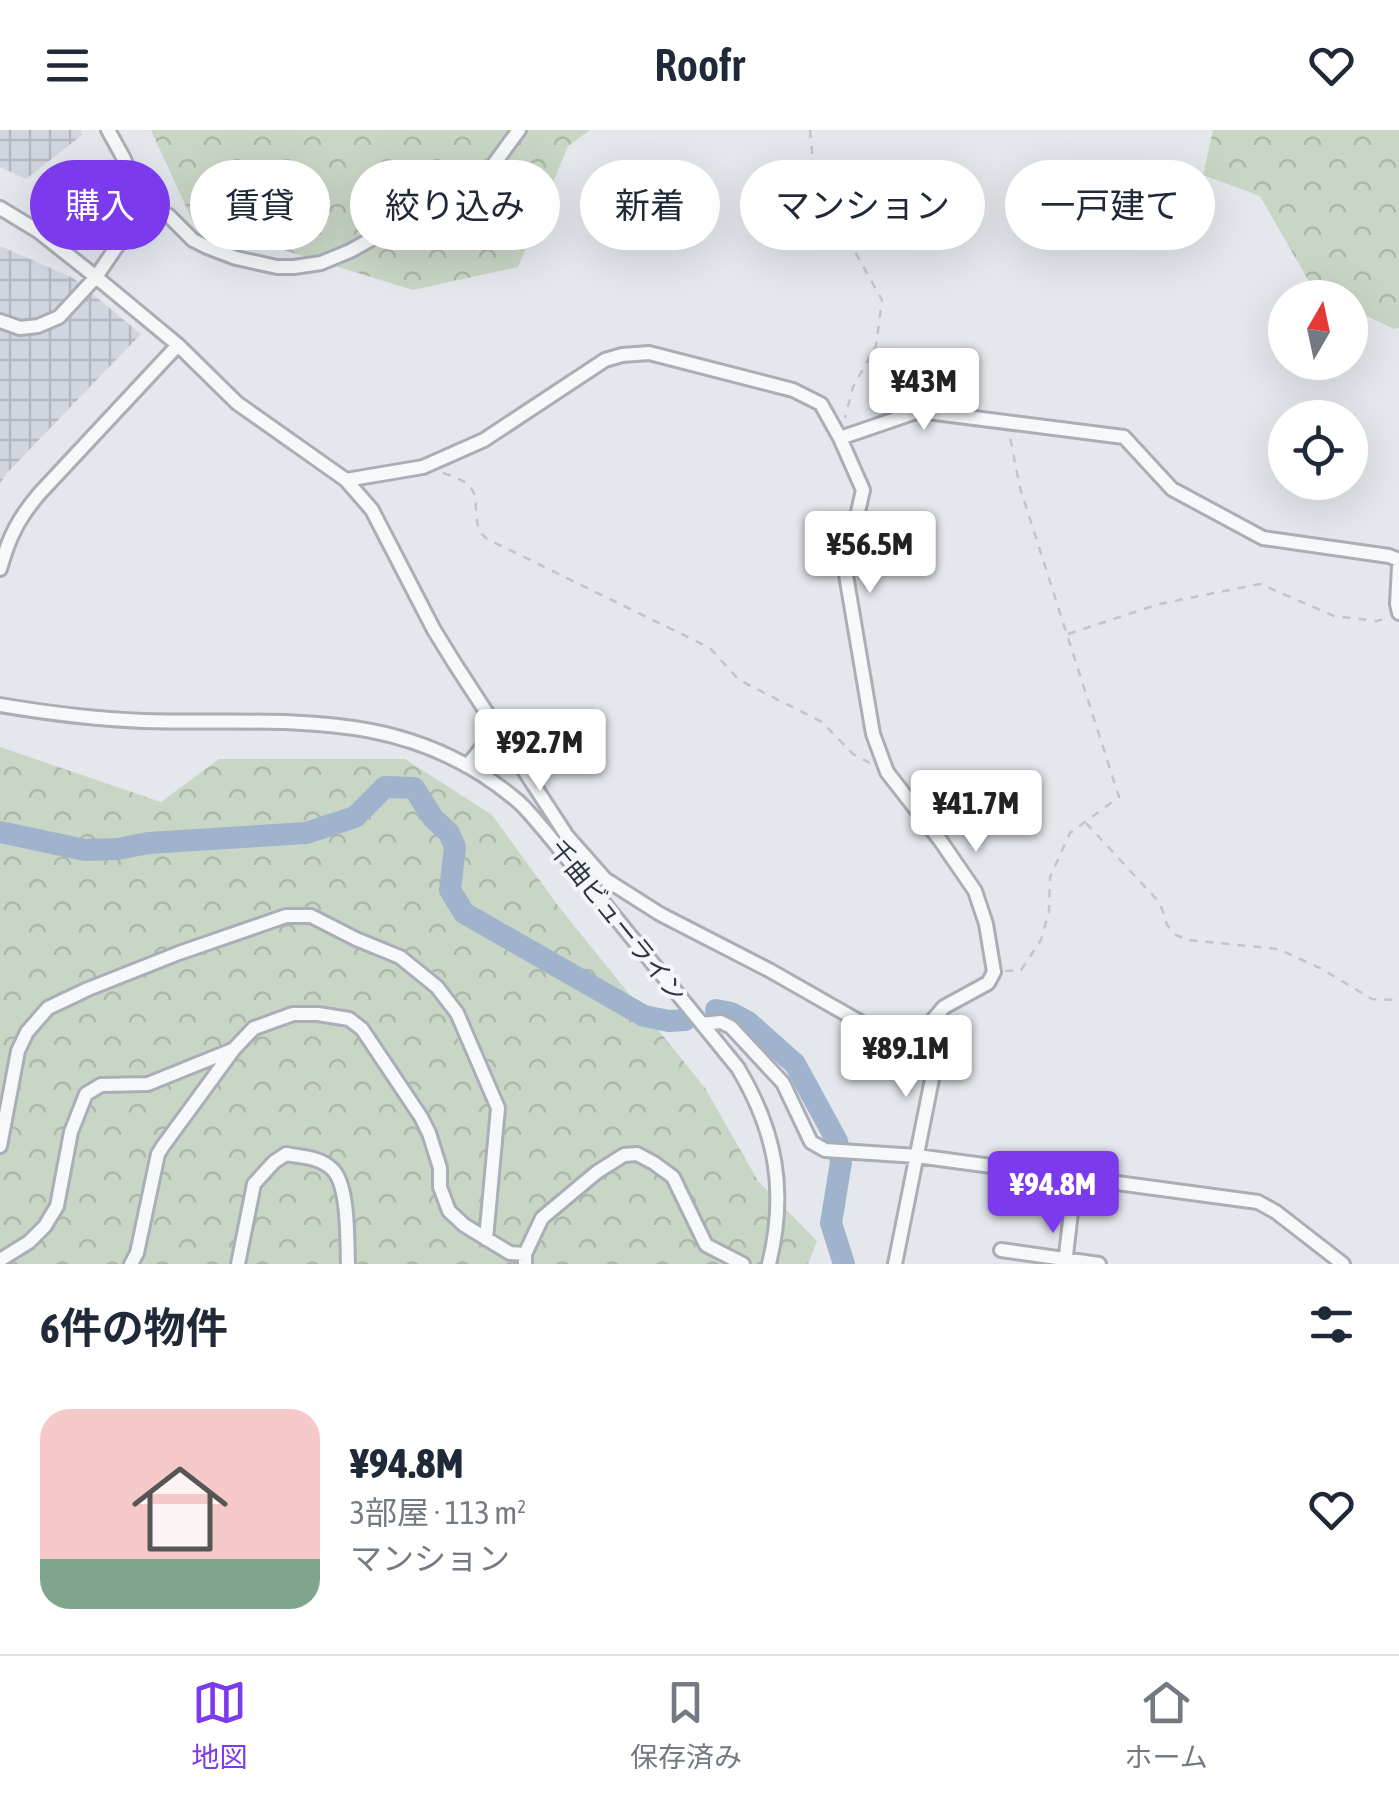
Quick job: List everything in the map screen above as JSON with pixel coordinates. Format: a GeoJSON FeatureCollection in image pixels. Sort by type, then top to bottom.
{"type":"FeatureCollection","features":[{"type":"Feature","properties":{"kind":"street"},"geometry":{"type":"LineString","coordinates":[[108,130],[124,160]]}},
{"type":"Feature","properties":{"kind":"street"},"geometry":{"type":"LineString","coordinates":[[170,217],[193,240],[236,258],[277,267],[321,263],[473,183],[491,168],[519,130]]}},
{"type":"Feature","properties":{"kind":"street"},"geometry":{"type":"LineString","coordinates":[[0,208],[38,231],[96,276],[178,345],[237,403],[346,480],[372,510],[434,630],[567,836],[604,879],[660,914],[876,1030],[918,1038],[928,1052],[933,1074],[896,1264]]}},
{"type":"Feature","properties":{"kind":"street"},"geometry":{"type":"LineString","coordinates":[[0,321],[20,328],[59,317],[114,250]]}},
{"type":"Feature","properties":{"kind":"street"},"geometry":{"type":"LineString","coordinates":[[0,569],[20,517],[178,345]]}},
{"type":"Feature","properties":{"kind":"street"},"geometry":{"type":"LineString","coordinates":[[346,480],[423,468],[484,440],[605,360],[622,354],[649,353],[793,390],[821,404],[863,490],[845,568],[873,734],[886,772],[975,890],[986,924],[994,972],[988,984],[944,1007],[918,1038]]}},
{"type":"Feature","properties":{"kind":"street"},"geometry":{"type":"LineString","coordinates":[[840,438],[919,411],[1124,437],[1172,489],[1263,538],[1390,556],[1399,563],[1399,613]]}},
{"type":"Feature","properties":{"kind":"street","name":"千曲ビューライン"},"geometry":{"type":"LineString","coordinates":[[0,706],[142,720],[285,720],[365,729],[434,748],[515,798],[738,1068],[754,1095],[772,1142],[776,1170],[778,1222],[769,1264]]}},
{"type":"Feature","properties":{"kind":"street"},"geometry":{"type":"LineString","coordinates":[[467,766],[498,728]]}},
{"type":"Feature","properties":{"kind":"street"},"geometry":{"type":"LineString","coordinates":[[0,1146],[18,1051],[26,1032],[48,1008],[179,953],[286,916],[311,916],[400,957],[437,987],[457,1014],[498,1108],[486,1239]]}},
{"type":"Feature","properties":{"kind":"street"},"geometry":{"type":"LineString","coordinates":[[131,1264],[137,1253],[158,1154],[234,1049],[254,1028],[293,1014],[349,1019],[362,1029],[429,1133],[440,1168],[440,1188],[450,1211],[464,1225],[510,1253],[525,1259],[542,1218],[597,1172],[624,1156],[637,1154],[672,1177],[706,1244],[743,1264]]}},
{"type":"Feature","properties":{"kind":"street"},"geometry":{"type":"LineString","coordinates":[[702,1024],[721,1022],[731,1027],[783,1083],[811,1142],[824,1150],[916,1156],[1258,1202],[1344,1264]]}},
{"type":"Feature","properties":{"kind":"street"},"geometry":{"type":"LineString","coordinates":[[0,1260],[29,1242],[57,1206],[71,1132],[86,1094],[101,1085],[148,1084],[234,1049]]}},
{"type":"Feature","properties":{"kind":"street"},"geometry":{"type":"LineString","coordinates":[[238,1264],[254,1184],[286,1154],[315,1159],[334,1170],[343,1190],[348,1264]]}},
{"type":"Feature","properties":{"kind":"street"},"geometry":{"type":"LineString","coordinates":[[1065,1262],[1075,1177]]}},
{"type":"Feature","properties":{"kind":"street"},"geometry":{"type":"LineString","coordinates":[[1001,1250],[1099,1264]]}},
{"type":"Feature","properties":{"kind":"path"},"geometry":{"type":"LineString","coordinates":[[810,130],[810,213],[854,250],[882,300],[876,346],[853,387],[840,438]]}},
{"type":"Feature","properties":{"kind":"path"},"geometry":{"type":"LineString","coordinates":[[994,972],[1022,970],[1041,940],[1050,878],[1070,833],[1118,797],[1020,488],[1007,420]]}},
{"type":"Feature","properties":{"kind":"path"},"geometry":{"type":"LineString","coordinates":[[423,468],[462,479],[474,490],[479,531],[488,539],[710,648],[739,680],[822,722],[852,754],[886,772]]}},
{"type":"Feature","properties":{"kind":"path"},"geometry":{"type":"LineString","coordinates":[[1066,634],[1159,604],[1260,584],[1334,616],[1377,621],[1399,613]]}},
{"type":"Feature","properties":{"kind":"path"},"geometry":{"type":"LineString","coordinates":[[1085,822],[1160,903],[1167,925],[1176,935],[1188,940],[1278,948],[1372,999],[1399,1000]]}},
{"type":"Feature","properties":{"kind":"shaded area"},"geometry":{"type":"Polygon","coordinates":[[[0,130],[80,130],[82,135],[50,160],[30,160],[30,176],[26,179],[0,167],[0,130]]]}},
{"type":"Feature","properties":{"kind":"shaded area"},"geometry":{"type":"Polygon","coordinates":[[[0,246],[73,278],[141,334],[0,484],[0,246]]]}},
{"type":"Feature","properties":{"kind":"green space"},"geometry":{"type":"Polygon","coordinates":[[[151,130],[590,130],[568,146],[560,165],[560,160],[350,160],[350,250],[525,250],[518,267],[413,290],[284,250],[330,250],[330,160],[190,160],[190,215],[170,172],[170,160],[165,160],[151,130]]]}},
{"type":"Feature","properties":{"kind":"green space"},"geometry":{"type":"Polygon","coordinates":[[[1213,130],[1399,130],[1399,328],[1368,317],[1368,280],[1308,280],[1260,196],[1215,179],[1215,160],[1206,160],[1213,130]]]}},
{"type":"Feature","properties":{"kind":"green space"},"geometry":{"type":"Polygon","coordinates":[[[0,747],[161,802],[219,759],[405,759],[492,815],[559,907],[705,1088],[758,1181],[817,1241],[808,1264],[0,1264],[0,747]]]}},
{"type":"Feature","properties":{"kind":"waterway"},"geometry":{"type":"LineString","coordinates":[[0,832],[85,850],[306,833],[355,817],[385,787],[414,788],[433,818],[449,833],[455,847],[450,890],[464,913],[644,1016],[685,1020]]}},
{"type":"Feature","properties":{"kind":"waterway"},"geometry":{"type":"LineString","coordinates":[[716,1010],[748,1022],[795,1064],[837,1141],[841,1162],[831,1223],[844,1264]]}}]}
